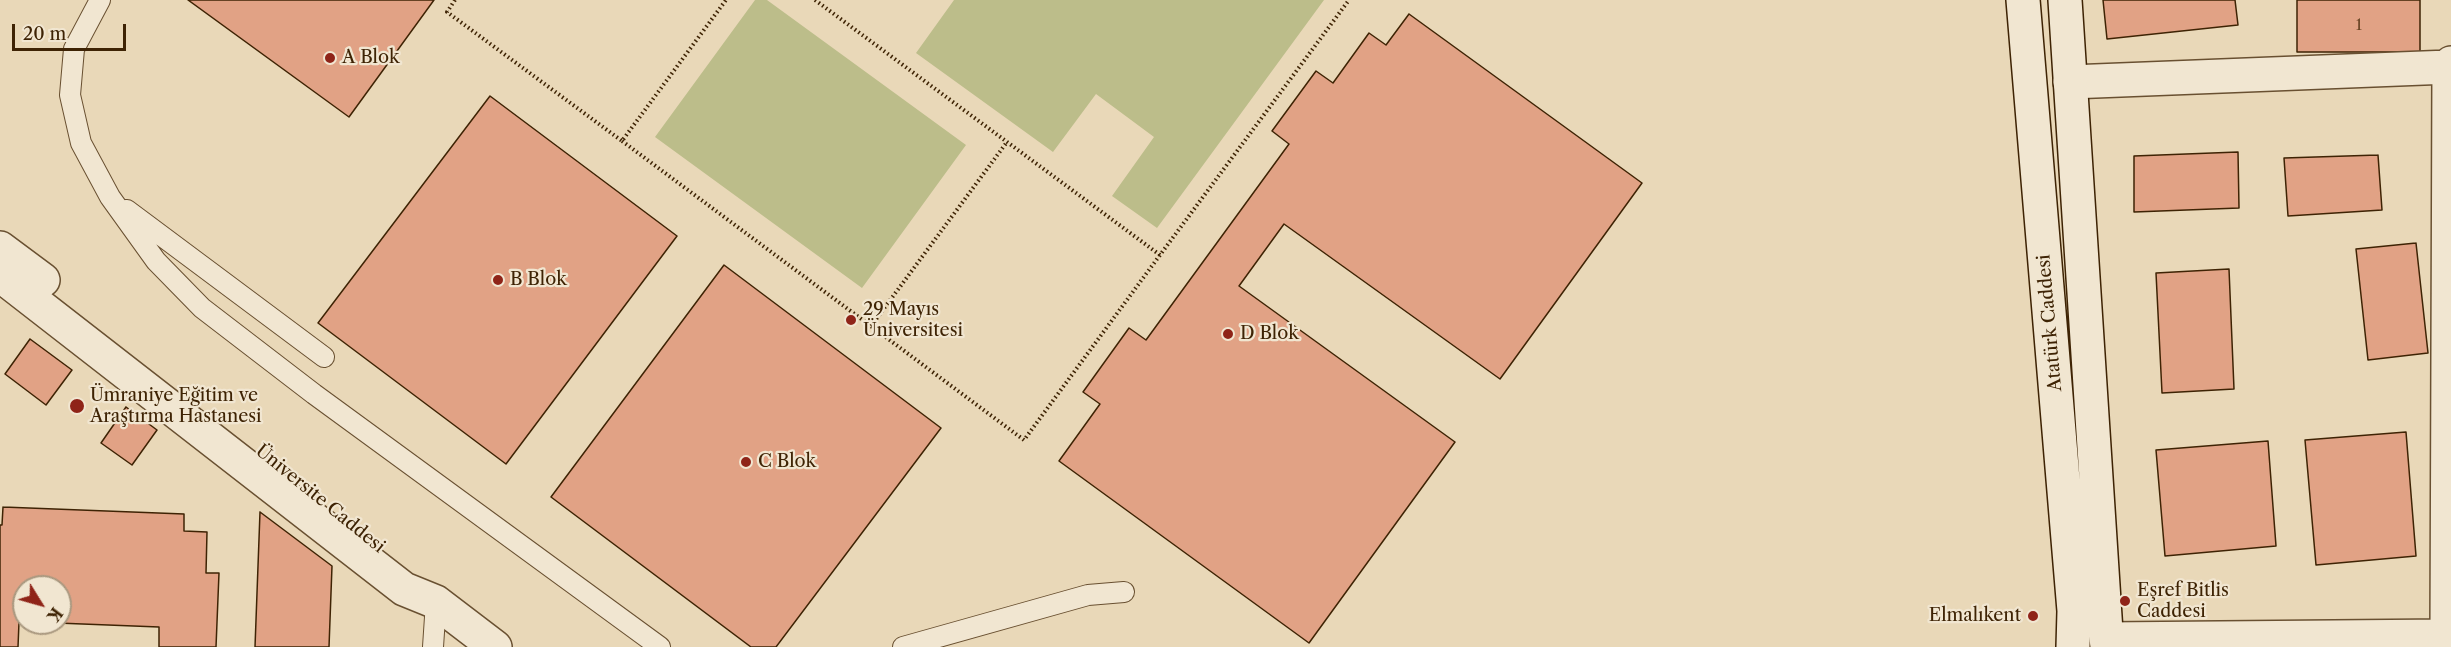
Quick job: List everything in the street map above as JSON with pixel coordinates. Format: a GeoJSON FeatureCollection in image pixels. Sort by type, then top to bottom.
{"type":"FeatureCollection","features":[{"type":"Feature","properties":{"kind":"street","name":"Atatürk Caddesi"},"geometry":{"type":"LineString","coordinates":[[2023,0],[2073,599],[2073,647]]}},
{"type":"Feature","properties":{"kind":"street","name":"Atatürk Caddesi"},"geometry":{"type":"LineString","coordinates":[[2065,0],[2106,643]]}},
{"type":"Feature","properties":{"kind":"street"},"geometry":{"type":"LineString","coordinates":[[2070,82],[2450,65],[2449,636],[2106,643]]}},
{"type":"Feature","properties":{"kind":"street","name":"Üniversite Caddesi"},"geometry":{"type":"LineString","coordinates":[[0,248],[103,326],[417,576],[435,602]]}},
{"type":"Feature","properties":{"kind":"street","name":"Üniversite Caddesi"},"geometry":{"type":"LineString","coordinates":[[0,275],[404,589],[435,602],[495,647]]}},
{"type":"Feature","properties":{"kind":"lane"},"geometry":{"type":"LineString","coordinates":[[100,0],[74,49],[70,95],[81,143],[110,197],[156,261],[202,308],[314,394],[660,647]]}},
{"type":"Feature","properties":{"kind":"lane"},"geometry":{"type":"LineString","coordinates":[[110,197],[324,357]]}},
{"type":"Feature","properties":{"kind":"lane"},"geometry":{"type":"LineString","coordinates":[[903,647],[1088,595],[1124,592]]}},
{"type":"Feature","properties":{"kind":"lane"},"geometry":{"type":"LineString","coordinates":[[433,647],[435,602]]}},
{"type":"Feature","properties":{"kind":"path"},"geometry":{"type":"LineString","coordinates":[[455,0],[447,12],[1024,440],[1348,0]]}},
{"type":"Feature","properties":{"kind":"path"},"geometry":{"type":"LineString","coordinates":[[622,141],[726,0]]}},
{"type":"Feature","properties":{"kind":"path"},"geometry":{"type":"LineString","coordinates":[[816,0],[1160,255]]}},
{"type":"Feature","properties":{"kind":"path"},"geometry":{"type":"LineString","coordinates":[[871,326],[1007,142]]}},
{"type":"Feature","properties":{"kind":"green space"},"geometry":{"type":"Polygon","coordinates":[[[755,0],[767,0],[966,145],[862,288],[655,137],[755,0]]]}},
{"type":"Feature","properties":{"kind":"green space"},"geometry":{"type":"Polygon","coordinates":[[[954,0],[1324,0],[1157,228],[1112,196],[1154,137],[1096,94],[1053,152],[916,53],[954,0]]]}},
{"type":"Feature","properties":{"kind":"building","name":"A Blok"},"geometry":{"type":"Polygon","coordinates":[[[188,0],[434,0],[349,117],[188,0]]]}},
{"type":"Feature","properties":{"kind":"building"},"geometry":{"type":"Polygon","coordinates":[[[2103,0],[2235,0],[2238,25],[2107,39],[2103,0]]]}},
{"type":"Feature","properties":{"kind":"building"},"geometry":{"type":"Polygon","coordinates":[[[2297,0],[2420,0],[2420,52],[2297,52],[2297,0]]]}},
{"type":"Feature","properties":{"kind":"building","name":"D Blok"},"geometry":{"type":"Polygon","coordinates":[[[1409,14],[1642,183],[1500,379],[1284,224],[1239,286],[1455,442],[1309,643],[1059,461],[1100,404],[1083,392],[1129,328],[1146,340],[1289,144],[1272,131],[1316,71],[1333,83],[1369,33],[1386,45],[1409,14]]]}},
{"type":"Feature","properties":{"kind":"building","name":"B Blok"},"geometry":{"type":"Polygon","coordinates":[[[490,96],[677,236],[506,464],[318,323],[490,96]]]}},
{"type":"Feature","properties":{"kind":"building"},"geometry":{"type":"Polygon","coordinates":[[[2238,152],[2239,208],[2134,212],[2134,156],[2238,152]]]}},
{"type":"Feature","properties":{"kind":"building"},"geometry":{"type":"Polygon","coordinates":[[[2378,155],[2382,210],[2288,216],[2284,158],[2378,155]]]}},
{"type":"Feature","properties":{"kind":"building"},"geometry":{"type":"Polygon","coordinates":[[[2416,243],[2428,353],[2368,360],[2356,249],[2416,243]]]}},
{"type":"Feature","properties":{"kind":"building","name":"C Blok"},"geometry":{"type":"Polygon","coordinates":[[[724,265],[941,428],[776,647],[751,647],[551,497],[724,265]]]}},
{"type":"Feature","properties":{"kind":"building"},"geometry":{"type":"Polygon","coordinates":[[[2229,269],[2234,389],[2162,393],[2156,273],[2229,269]]]}},
{"type":"Feature","properties":{"kind":"building"},"geometry":{"type":"Polygon","coordinates":[[[30,339],[72,370],[46,405],[5,374],[30,339]]]}},
{"type":"Feature","properties":{"kind":"building"},"geometry":{"type":"Polygon","coordinates":[[[126,407],[157,430],[132,465],[101,443],[126,407]]]}},
{"type":"Feature","properties":{"kind":"building"},"geometry":{"type":"Polygon","coordinates":[[[2406,432],[2416,556],[2316,565],[2305,440],[2406,432]]]}},
{"type":"Feature","properties":{"kind":"building"},"geometry":{"type":"Polygon","coordinates":[[[2268,441],[2276,546],[2165,556],[2156,450],[2268,441]]]}},
{"type":"Feature","properties":{"kind":"building"},"geometry":{"type":"Polygon","coordinates":[[[3,507],[184,514],[184,531],[207,532],[206,573],[219,573],[216,647],[159,647],[159,627],[72,624],[72,575],[12,575],[12,635],[18,635],[18,647],[0,647],[0,525],[2,525],[3,507]]]}},
{"type":"Feature","properties":{"kind":"building"},"geometry":{"type":"Polygon","coordinates":[[[260,512],[332,566],[329,647],[255,647],[260,512]]]}},
{"type":"Feature","properties":{"kind":"place","name":"A Blok"},"geometry":{"type":"Point","coordinates":[330,58]}},
{"type":"Feature","properties":{"kind":"place","name":"B Blok"},"geometry":{"type":"Point","coordinates":[498,280]}},
{"type":"Feature","properties":{"kind":"place","name":"29 Mayıs Üniversitesi"},"geometry":{"type":"Point","coordinates":[851,320]}},
{"type":"Feature","properties":{"kind":"place","name":"D Blok"},"geometry":{"type":"Point","coordinates":[1228,334]}},
{"type":"Feature","properties":{"kind":"place","name":"Ümraniye Eğitim ve Araştırma Hastanesi"},"geometry":{"type":"Point","coordinates":[77,406]}},
{"type":"Feature","properties":{"kind":"place","name":"C Blok"},"geometry":{"type":"Point","coordinates":[746,462]}},
{"type":"Feature","properties":{"kind":"place","name":"Eşref Bitlis Caddesi"},"geometry":{"type":"Point","coordinates":[2125,601]}},
{"type":"Feature","properties":{"kind":"place","name":"Elmalıkent"},"geometry":{"type":"Point","coordinates":[2033,616]}}]}
